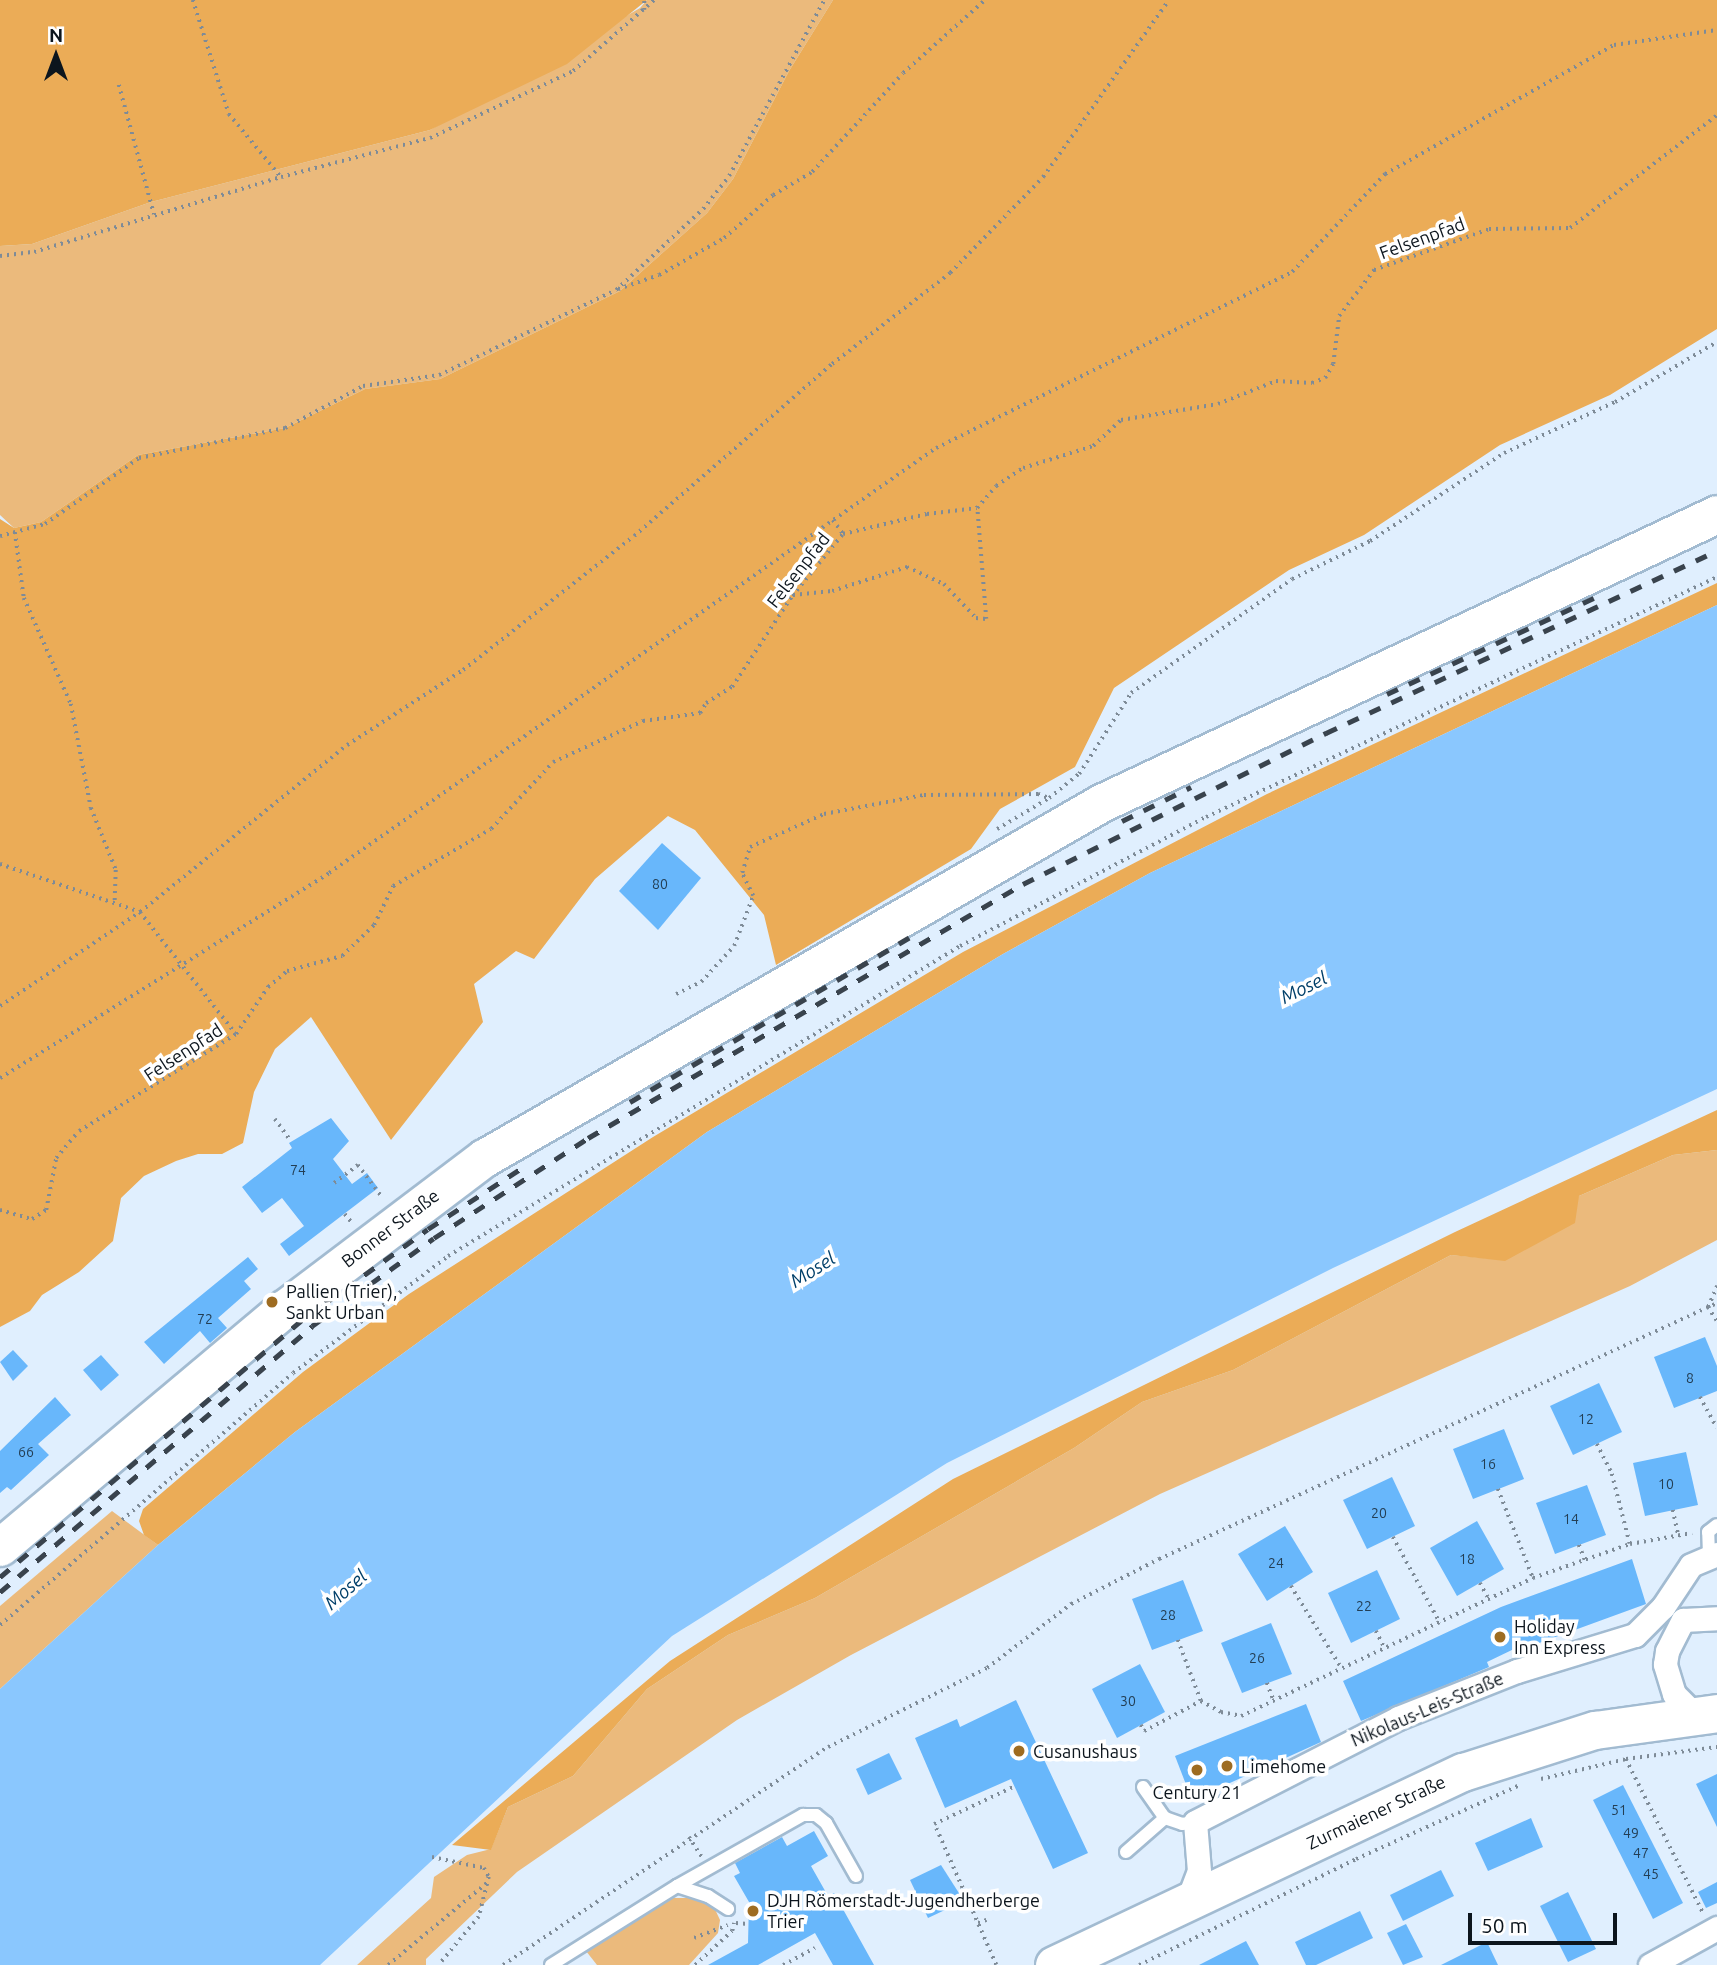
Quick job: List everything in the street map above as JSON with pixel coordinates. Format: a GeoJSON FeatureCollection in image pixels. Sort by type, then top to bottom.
{"type":"FeatureCollection","features":[{"type":"Feature","properties":{"kind":"main road","name":"Bonner Straße"},"geometry":{"type":"LineString","coordinates":[[0,1547],[284,1309],[449,1182],[635,1068],[998,859],[1234,739],[1717,514]]}},
{"type":"Feature","properties":{"kind":"main road","name":"Zurmaiener Straße"},"geometry":{"type":"LineString","coordinates":[[1054,1965],[1473,1768],[1584,1733],[1709,1719]]}},
{"type":"Feature","properties":{"kind":"main road","name":"Zurmaiener Straße"},"geometry":{"type":"LineString","coordinates":[[1104,1965],[1413,1813],[1473,1790],[1709,1719]]}},
{"type":"Feature","properties":{"kind":"street","name":"Nikolaus-Leis-Straße"},"geometry":{"type":"LineString","coordinates":[[1195,1822],[1408,1714],[1517,1671],[1635,1635],[1663,1607],[1691,1565],[1713,1542]]}},
{"type":"Feature","properties":{"kind":"street"},"geometry":{"type":"LineString","coordinates":[[1709,1719],[1674,1694],[1665,1664],[1667,1651],[1683,1620],[1717,1618]]}},
{"type":"Feature","properties":{"kind":"street"},"geometry":{"type":"LineString","coordinates":[[1186,1902],[1199,1871],[1195,1822]]}},
{"type":"Feature","properties":{"kind":"street"},"geometry":{"type":"LineString","coordinates":[[1650,1965],[1715,1929]]}},
{"type":"Feature","properties":{"kind":"lane"},"geometry":{"type":"LineString","coordinates":[[1143,1787],[1166,1818],[1182,1824],[1195,1822]]}},
{"type":"Feature","properties":{"kind":"lane"},"geometry":{"type":"LineString","coordinates":[[551,1965],[677,1886],[803,1815],[816,1815],[826,1823],[856,1876]]}},
{"type":"Feature","properties":{"kind":"lane"},"geometry":{"type":"LineString","coordinates":[[1126,1852],[1166,1818]]}},
{"type":"Feature","properties":{"kind":"lane"},"geometry":{"type":"LineString","coordinates":[[677,1886],[708,1896],[728,1909]]}},
{"type":"Feature","properties":{"kind":"path"},"geometry":{"type":"LineString","coordinates":[[193,0],[229,114],[281,177]]}},
{"type":"Feature","properties":{"kind":"path"},"geometry":{"type":"LineString","coordinates":[[644,0],[644,12]]}},
{"type":"Feature","properties":{"kind":"path"},"geometry":{"type":"LineString","coordinates":[[0,256],[34,252],[281,177],[430,138],[573,71],[644,12],[654,0]]}},
{"type":"Feature","properties":{"kind":"path"},"geometry":{"type":"LineString","coordinates":[[616,289],[703,209],[729,176],[824,0]]}},
{"type":"Feature","properties":{"kind":"path"},"geometry":{"type":"LineString","coordinates":[[0,536],[45,524],[139,458],[285,428],[363,386],[439,375],[616,289],[659,275],[724,238],[773,195],[811,172],[903,73],[985,0]]}},
{"type":"Feature","properties":{"kind":"path"},"geometry":{"type":"LineString","coordinates":[[0,1006],[139,912],[347,746],[463,670],[588,573],[832,364],[950,272],[1043,177],[1169,0]]}},
{"type":"Feature","properties":{"kind":"path"},"geometry":{"type":"LineString","coordinates":[[0,1078],[180,963],[329,873],[936,448],[1292,272],[1385,174],[1614,45],[1717,30]]}},
{"type":"Feature","properties":{"kind":"path"},"geometry":{"type":"LineString","coordinates":[[119,85],[154,214]]}},
{"type":"Feature","properties":{"kind":"path","name":"Felsenpfad"},"geometry":{"type":"LineString","coordinates":[[0,1210],[32,1219],[46,1210],[56,1158],[79,1131],[236,1034],[268,987],[287,971],[342,956],[374,925],[393,886],[491,829],[553,762],[643,721],[700,713],[706,704],[732,687],[792,596],[843,534],[927,514],[977,509],[996,486],[1023,468],[1093,446],[1121,420],[1218,404],[1276,381],[1312,383],[1325,378],[1333,364],[1339,316],[1374,270],[1489,229],[1570,228],[1717,115]]}},
{"type":"Feature","properties":{"kind":"path"},"geometry":{"type":"LineString","coordinates":[[998,859],[991,845],[993,833],[1003,822],[1049,798],[1079,774],[1131,693],[1292,579],[1370,541],[1504,453],[1615,402],[1717,342]]}},
{"type":"Feature","properties":{"kind":"path"},"geometry":{"type":"LineString","coordinates":[[792,596],[832,591],[907,567],[944,584],[976,618],[986,619],[977,509]]}},
{"type":"Feature","properties":{"kind":"path"},"geometry":{"type":"LineString","coordinates":[[833,520],[843,534]]}},
{"type":"Feature","properties":{"kind":"path"},"geometry":{"type":"LineString","coordinates":[[15,533],[24,598],[71,705],[91,808],[117,870],[115,901]]}},
{"type":"Feature","properties":{"kind":"path"},"geometry":{"type":"LineString","coordinates":[[0,1625],[293,1373],[460,1249],[960,946],[1206,817],[1717,577]]}},
{"type":"Feature","properties":{"kind":"path"},"geometry":{"type":"LineString","coordinates":[[676,994],[701,982],[734,946],[752,897],[742,873],[750,847],[824,814],[900,799],[977,793],[1038,794],[1049,798]]}},
{"type":"Feature","properties":{"kind":"path"},"geometry":{"type":"LineString","coordinates":[[0,864],[115,901],[139,912],[236,1034]]}},
{"type":"Feature","properties":{"kind":"path"},"geometry":{"type":"LineString","coordinates":[[275,1119],[291,1141]]}},
{"type":"Feature","properties":{"kind":"path"},"geometry":{"type":"LineString","coordinates":[[334,1183],[358,1165],[382,1197]]}},
{"type":"Feature","properties":{"kind":"path"},"geometry":{"type":"LineString","coordinates":[[1708,1307],[1717,1286]]}},
{"type":"Feature","properties":{"kind":"path"},"geometry":{"type":"LineString","coordinates":[[503,1965],[689,1837],[828,1747],[987,1668],[1093,1593],[1717,1303]]}},
{"type":"Feature","properties":{"kind":"path"},"geometry":{"type":"LineString","coordinates":[[1708,1307],[1717,1321]]}},
{"type":"Feature","properties":{"kind":"path"},"geometry":{"type":"LineString","coordinates":[[1700,1397],[1717,1428]]}},
{"type":"Feature","properties":{"kind":"path"},"geometry":{"type":"LineString","coordinates":[[1597,1444],[1612,1474],[1630,1544]]}},
{"type":"Feature","properties":{"kind":"path"},"geometry":{"type":"LineString","coordinates":[[1498,1489],[1533,1578]]}},
{"type":"Feature","properties":{"kind":"path"},"geometry":{"type":"LineString","coordinates":[[1673,1510],[1678,1534]]}},
{"type":"Feature","properties":{"kind":"path"},"geometry":{"type":"LineString","coordinates":[[1178,1640],[1201,1701],[1221,1712],[1241,1716],[1533,1578],[1630,1544],[1678,1534],[1713,1542]]}},
{"type":"Feature","properties":{"kind":"path"},"geometry":{"type":"LineString","coordinates":[[1393,1537],[1440,1623]]}},
{"type":"Feature","properties":{"kind":"path"},"geometry":{"type":"LineString","coordinates":[[1579,1545],[1585,1560]]}},
{"type":"Feature","properties":{"kind":"path"},"geometry":{"type":"LineString","coordinates":[[1480,1583],[1489,1599]]}},
{"type":"Feature","properties":{"kind":"path"},"geometry":{"type":"LineString","coordinates":[[1291,1586],[1342,1669]]}},
{"type":"Feature","properties":{"kind":"path"},"geometry":{"type":"LineString","coordinates":[[1376,1631],[1385,1649]]}},
{"type":"Feature","properties":{"kind":"path"},"geometry":{"type":"LineString","coordinates":[[1267,1683],[1274,1701]]}},
{"type":"Feature","properties":{"kind":"path"},"geometry":{"type":"LineString","coordinates":[[1141,1725],[1144,1731],[1201,1701]]}},
{"type":"Feature","properties":{"kind":"path"},"geometry":{"type":"LineString","coordinates":[[1537,1780],[1626,1759],[1717,1747]]}},
{"type":"Feature","properties":{"kind":"path"},"geometry":{"type":"LineString","coordinates":[[1626,1759],[1715,1929]]}},
{"type":"Feature","properties":{"kind":"path"},"geometry":{"type":"LineString","coordinates":[[1139,1965],[1356,1858],[1525,1783]]}},
{"type":"Feature","properties":{"kind":"path"},"geometry":{"type":"LineString","coordinates":[[996,1965],[934,1824],[1015,1786]]}},
{"type":"Feature","properties":{"kind":"path"},"geometry":{"type":"LineString","coordinates":[[689,1837],[696,1846]]}},
{"type":"Feature","properties":{"kind":"path"},"geometry":{"type":"LineString","coordinates":[[432,1857],[484,1868],[488,1882],[479,1917],[439,1965]]}},
{"type":"Feature","properties":{"kind":"path"},"geometry":{"type":"LineString","coordinates":[[388,1965],[488,1882]]}},
{"type":"Feature","properties":{"kind":"path"},"geometry":{"type":"LineString","coordinates":[[695,1965],[732,1931],[734,1922],[728,1909]]}},
{"type":"Feature","properties":{"kind":"path"},"geometry":{"type":"LineString","coordinates":[[978,1923],[986,1920]]}},
{"type":"Feature","properties":{"kind":"path"},"geometry":{"type":"LineString","coordinates":[[694,1938],[734,1922],[748,1924]]}},
{"type":"Feature","properties":{"kind":"path"},"geometry":{"type":"LineString","coordinates":[[783,1965],[815,1948]]}},
{"type":"Feature","properties":{"kind":"shaded area"},"geometry":{"type":"Polygon","coordinates":[[[0,0],[647,0],[567,64],[430,130],[151,202],[32,244],[0,246],[0,0]]]}},
{"type":"Feature","properties":{"kind":"shaded area"},"geometry":{"type":"Polygon","coordinates":[[[647,0],[833,0],[789,71],[733,179],[707,213],[620,291],[440,379],[365,389],[285,428],[138,455],[41,522],[14,528],[0,515],[0,246],[32,244],[151,202],[430,130],[640,8],[647,0]]]}},
{"type":"Feature","properties":{"kind":"shaded area"},"geometry":{"type":"Polygon","coordinates":[[[833,0],[1717,0],[1717,329],[1610,395],[1500,445],[1364,535],[1289,570],[1114,688],[1075,767],[1000,809],[971,849],[776,965],[764,915],[695,830],[668,816],[595,879],[534,959],[516,951],[474,984],[483,1022],[391,1140],[311,1017],[275,1049],[254,1092],[243,1143],[222,1154],[198,1154],[176,1161],[144,1176],[121,1198],[113,1241],[79,1272],[42,1295],[30,1311],[0,1327],[0,519],[14,528],[41,522],[138,455],[285,428],[365,389],[440,379],[620,291],[707,213],[733,179],[789,71],[833,0]]]}},
{"type":"Feature","properties":{"kind":"shaded area"},"geometry":{"type":"Polygon","coordinates":[[[1717,583],[1717,605],[1150,873],[1003,954],[707,1132],[295,1432],[158,1545],[144,1535],[139,1521],[143,1509],[303,1372],[409,1294],[653,1137],[963,952],[1267,794],[1717,583]]]}},
{"type":"Feature","properties":{"kind":"shaded area"},"geometry":{"type":"Polygon","coordinates":[[[1717,1110],[1717,1150],[1673,1155],[1579,1196],[1575,1223],[1505,1261],[1451,1255],[1233,1370],[1142,1402],[1074,1448],[815,1598],[728,1635],[647,1689],[573,1776],[508,1807],[491,1850],[452,1845],[670,1661],[953,1479],[1455,1232],[1717,1110]]]}},
{"type":"Feature","properties":{"kind":"shaded area"},"geometry":{"type":"Polygon","coordinates":[[[1717,1150],[1717,1240],[1630,1286],[1160,1494],[851,1655],[737,1720],[517,1872],[426,1959],[426,1965],[357,1965],[431,1898],[434,1877],[467,1855],[491,1849],[508,1807],[573,1776],[647,1689],[728,1635],[815,1598],[1074,1448],[1142,1402],[1233,1370],[1451,1255],[1505,1260],[1579,1196],[1673,1155],[1717,1150]]]}},
{"type":"Feature","properties":{"kind":"shaded area"},"geometry":{"type":"Polygon","coordinates":[[[112,1511],[158,1545],[0,1689],[0,1606],[112,1511]]]}},
{"type":"Feature","properties":{"kind":"shaded area"},"geometry":{"type":"Polygon","coordinates":[[[671,1898],[696,1898],[713,1905],[720,1920],[718,1933],[689,1965],[597,1965],[586,1951],[671,1898]]]}},
{"type":"Feature","properties":{"kind":"water","name":"Mosel"},"geometry":{"type":"Polygon","coordinates":[[[1717,605],[1717,1089],[1333,1268],[947,1463],[672,1636],[320,1965],[0,1965],[0,1689],[158,1545],[295,1432],[707,1132],[1003,954],[1150,873],[1717,605]]]}},
{"type":"Feature","properties":{"kind":"building"},"geometry":{"type":"Polygon","coordinates":[[[662,843],[701,878],[658,930],[619,891],[662,843]]]}},
{"type":"Feature","properties":{"kind":"building"},"geometry":{"type":"Polygon","coordinates":[[[331,1118],[349,1141],[333,1159],[352,1184],[367,1173],[378,1188],[289,1256],[280,1244],[304,1226],[282,1198],[262,1213],[242,1187],[292,1148],[289,1143],[331,1118]]]}},
{"type":"Feature","properties":{"kind":"building"},"geometry":{"type":"Polygon","coordinates":[[[248,1257],[258,1269],[244,1281],[251,1289],[218,1318],[227,1328],[210,1343],[200,1331],[164,1364],[144,1342],[248,1257]]]}},
{"type":"Feature","properties":{"kind":"building"},"geometry":{"type":"Polygon","coordinates":[[[1705,1337],[1717,1366],[1717,1391],[1674,1408],[1654,1357],[1705,1337]]]}},
{"type":"Feature","properties":{"kind":"building"},"geometry":{"type":"Polygon","coordinates":[[[13,1350],[28,1366],[13,1381],[0,1362],[13,1350]]]}},
{"type":"Feature","properties":{"kind":"building"},"geometry":{"type":"Polygon","coordinates":[[[101,1355],[119,1375],[101,1391],[83,1370],[101,1355]]]}},
{"type":"Feature","properties":{"kind":"building"},"geometry":{"type":"Polygon","coordinates":[[[1599,1383],[1622,1432],[1573,1455],[1550,1406],[1599,1383]]]}},
{"type":"Feature","properties":{"kind":"building"},"geometry":{"type":"Polygon","coordinates":[[[55,1397],[71,1415],[38,1444],[49,1455],[11,1490],[7,1487],[0,1493],[0,1451],[55,1397]]]}},
{"type":"Feature","properties":{"kind":"building"},"geometry":{"type":"Polygon","coordinates":[[[1504,1429],[1524,1479],[1473,1499],[1453,1449],[1504,1429]]]}},
{"type":"Feature","properties":{"kind":"building"},"geometry":{"type":"Polygon","coordinates":[[[1686,1452],[1698,1505],[1645,1516],[1633,1463],[1686,1452]]]}},
{"type":"Feature","properties":{"kind":"building"},"geometry":{"type":"Polygon","coordinates":[[[1392,1477],[1415,1526],[1367,1549],[1343,1500],[1392,1477]]]}},
{"type":"Feature","properties":{"kind":"building"},"geometry":{"type":"Polygon","coordinates":[[[1587,1485],[1606,1535],[1555,1554],[1536,1503],[1587,1485]]]}},
{"type":"Feature","properties":{"kind":"building"},"geometry":{"type":"Polygon","coordinates":[[[1477,1521],[1504,1569],[1457,1596],[1430,1548],[1477,1521]]]}},
{"type":"Feature","properties":{"kind":"building"},"geometry":{"type":"Polygon","coordinates":[[[1285,1526],[1313,1572],[1267,1601],[1238,1554],[1285,1526]]]}},
{"type":"Feature","properties":{"kind":"building","name":"Holiday Inn Express"},"geometry":{"type":"Polygon","coordinates":[[[1632,1559],[1646,1604],[1517,1651],[1516,1648],[1487,1662],[1489,1667],[1361,1721],[1343,1681],[1501,1607],[1632,1559]]]}},
{"type":"Feature","properties":{"kind":"building"},"geometry":{"type":"Polygon","coordinates":[[[1377,1570],[1400,1619],[1351,1643],[1328,1593],[1377,1570]]]}},
{"type":"Feature","properties":{"kind":"building"},"geometry":{"type":"Polygon","coordinates":[[[1183,1580],[1203,1631],[1152,1650],[1132,1599],[1183,1580]]]}},
{"type":"Feature","properties":{"kind":"building"},"geometry":{"type":"Polygon","coordinates":[[[1271,1623],[1292,1674],[1242,1693],[1221,1643],[1271,1623]]]}},
{"type":"Feature","properties":{"kind":"building"},"geometry":{"type":"Polygon","coordinates":[[[1140,1664],[1165,1712],[1117,1738],[1092,1689],[1140,1664]]]}},
{"type":"Feature","properties":{"kind":"building"},"geometry":{"type":"Polygon","coordinates":[[[1016,1700],[1088,1853],[1053,1869],[1011,1779],[945,1808],[915,1738],[957,1719],[960,1727],[1016,1700]]]}},
{"type":"Feature","properties":{"kind":"building"},"geometry":{"type":"Polygon","coordinates":[[[1306,1704],[1321,1742],[1192,1800],[1175,1756],[1306,1704]]]}},
{"type":"Feature","properties":{"kind":"building"},"geometry":{"type":"Polygon","coordinates":[[[889,1753],[902,1779],[868,1795],[856,1769],[889,1753]]]}},
{"type":"Feature","properties":{"kind":"building"},"geometry":{"type":"Polygon","coordinates":[[[1717,1774],[1717,1827],[1696,1784],[1717,1774]]]}},
{"type":"Feature","properties":{"kind":"building"},"geometry":{"type":"Polygon","coordinates":[[[1623,1785],[1683,1903],[1653,1919],[1593,1800],[1623,1785]]]}},
{"type":"Feature","properties":{"kind":"building"},"geometry":{"type":"Polygon","coordinates":[[[1531,1818],[1543,1847],[1488,1871],[1475,1843],[1531,1818]]]}},
{"type":"Feature","properties":{"kind":"building"},"geometry":{"type":"Polygon","coordinates":[[[814,1831],[828,1856],[811,1866],[828,1896],[834,1893],[874,1965],[833,1965],[815,1933],[758,1965],[708,1965],[748,1943],[749,1902],[734,1876],[740,1873],[735,1863],[782,1837],[787,1846],[814,1831]]]}},
{"type":"Feature","properties":{"kind":"building"},"geometry":{"type":"Polygon","coordinates":[[[941,1865],[964,1901],[928,1918],[910,1880],[941,1865]]]}},
{"type":"Feature","properties":{"kind":"building"},"geometry":{"type":"Polygon","coordinates":[[[1441,1870],[1454,1896],[1403,1921],[1390,1895],[1441,1870]]]}},
{"type":"Feature","properties":{"kind":"building"},"geometry":{"type":"Polygon","coordinates":[[[1717,1882],[1717,1903],[1706,1908],[1698,1892],[1717,1882]]]}},
{"type":"Feature","properties":{"kind":"building"},"geometry":{"type":"Polygon","coordinates":[[[1568,1892],[1596,1949],[1568,1962],[1540,1906],[1568,1892]]]}},
{"type":"Feature","properties":{"kind":"building"},"geometry":{"type":"Polygon","coordinates":[[[1360,1911],[1373,1938],[1316,1965],[1306,1965],[1295,1942],[1360,1911]]]}},
{"type":"Feature","properties":{"kind":"building"},"geometry":{"type":"Polygon","coordinates":[[[1406,1924],[1423,1957],[1403,1965],[1387,1933],[1406,1924]]]}},
{"type":"Feature","properties":{"kind":"building"},"geometry":{"type":"Polygon","coordinates":[[[1246,1941],[1259,1965],[1199,1965],[1246,1941]]]}},
{"type":"Feature","properties":{"kind":"building"},"geometry":{"type":"Polygon","coordinates":[[[1487,1942],[1498,1965],[1441,1965],[1487,1942]]]}},
{"type":"Feature","properties":{"kind":"railway"},"geometry":{"type":"LineString","coordinates":[[0,1592],[312,1326],[434,1238],[588,1138],[1023,884],[1326,733],[1717,551]]}},
{"type":"Feature","properties":{"kind":"railway"},"geometry":{"type":"LineString","coordinates":[[1387,694],[1600,595]]}},
{"type":"Feature","properties":{"kind":"railway"},"geometry":{"type":"LineString","coordinates":[[1122,821],[1191,787]]}},
{"type":"Feature","properties":{"kind":"railway"},"geometry":{"type":"LineString","coordinates":[[630,1102],[913,935]]}},
{"type":"Feature","properties":{"kind":"railway"},"geometry":{"type":"LineString","coordinates":[[0,1577],[306,1317],[428,1229],[528,1164]]}},
{"type":"Feature","properties":{"kind":"place","name":"Pallien (Trier), Sankt Urban"},"geometry":{"type":"Point","coordinates":[272,1302]}},
{"type":"Feature","properties":{"kind":"place","name":"Holiday Inn Express"},"geometry":{"type":"Point","coordinates":[1500,1637]}},
{"type":"Feature","properties":{"kind":"place","name":"Cusanushaus"},"geometry":{"type":"Point","coordinates":[1019,1751]}},
{"type":"Feature","properties":{"kind":"place","name":"Limehome"},"geometry":{"type":"Point","coordinates":[1227,1766]}},
{"type":"Feature","properties":{"kind":"place","name":"Century 21"},"geometry":{"type":"Point","coordinates":[1197,1770]}},
{"type":"Feature","properties":{"kind":"place","name":"DJH Römerstadt-Jugendherberge Trier"},"geometry":{"type":"Point","coordinates":[753,1911]}}]}
